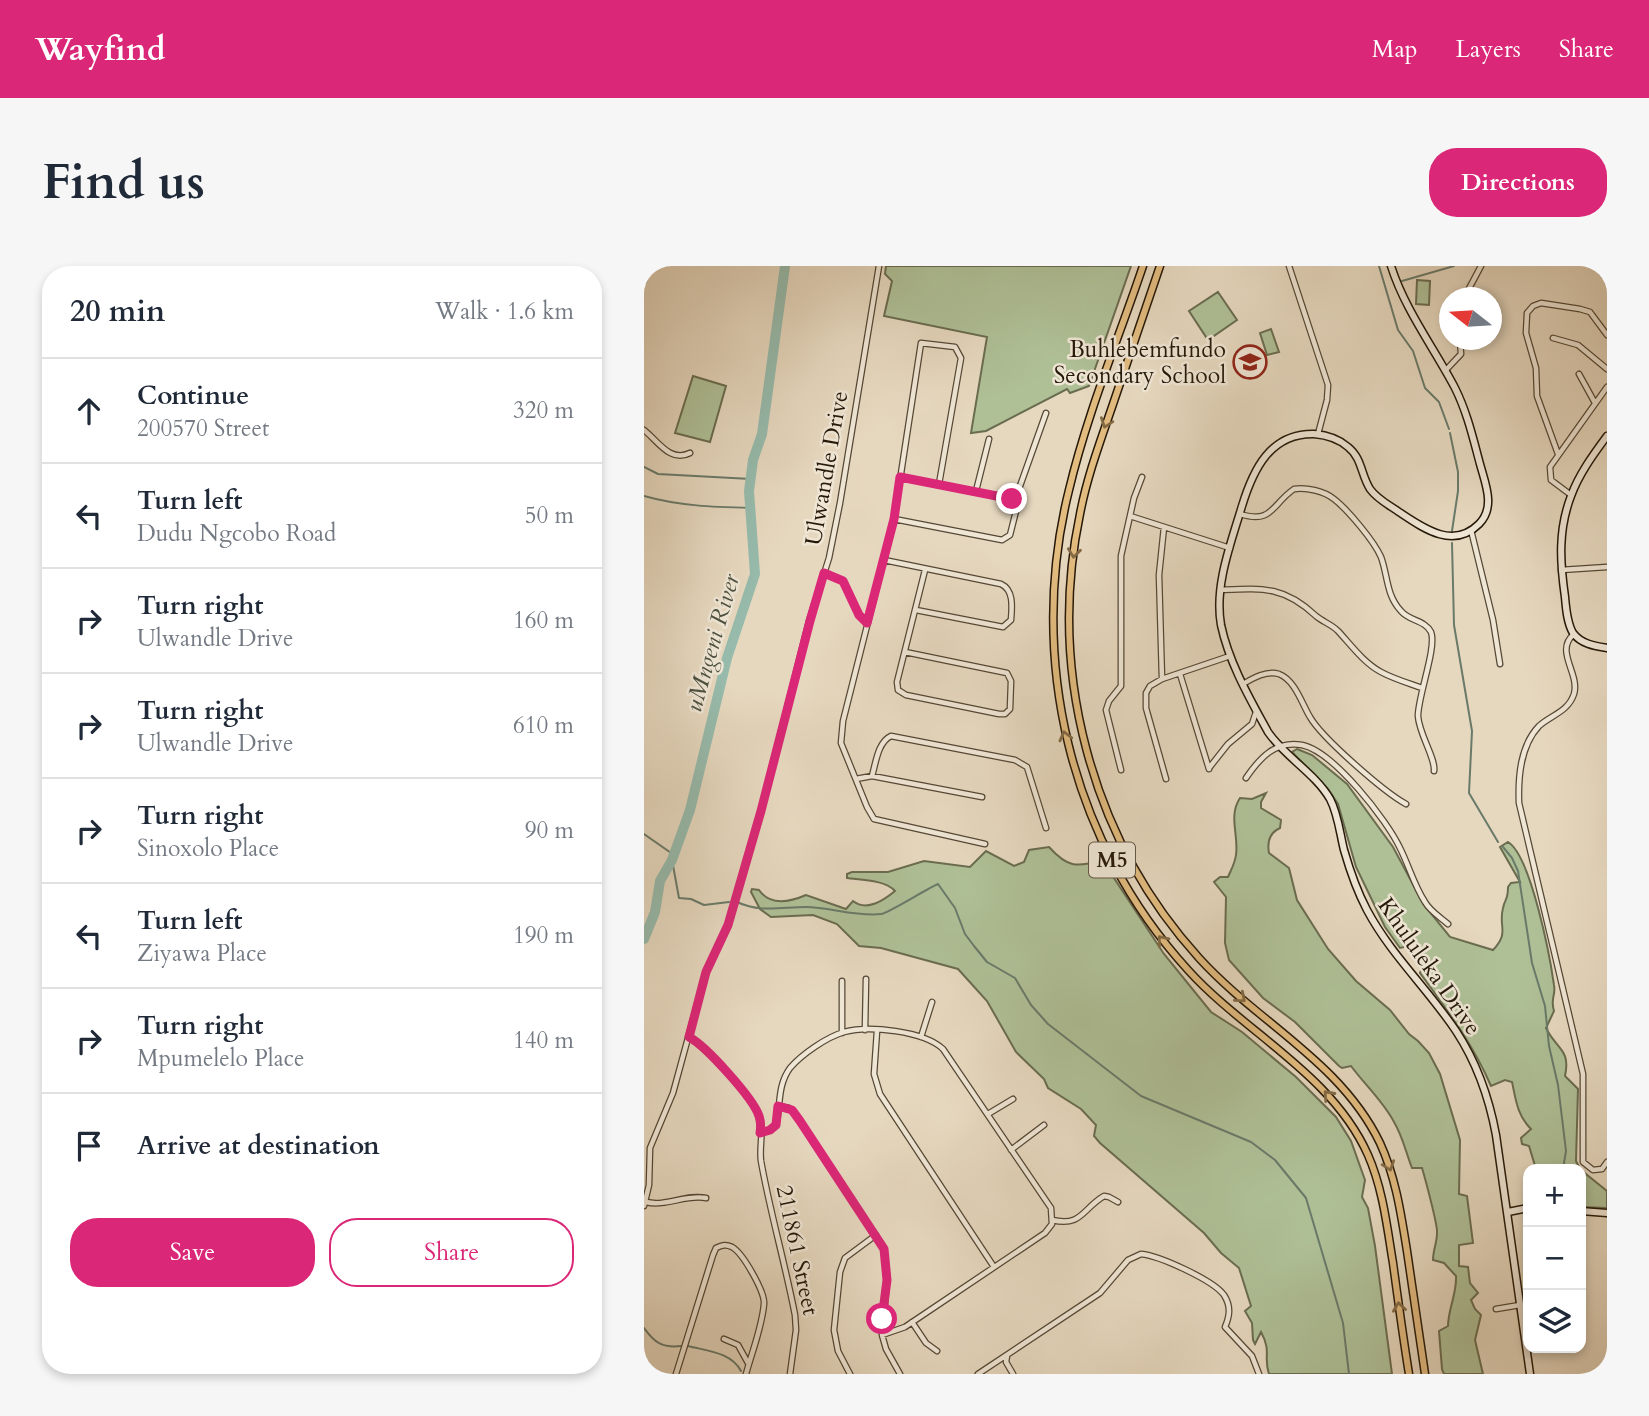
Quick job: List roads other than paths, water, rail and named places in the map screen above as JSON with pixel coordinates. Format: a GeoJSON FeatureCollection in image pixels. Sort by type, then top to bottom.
{"type":"FeatureCollection","features":[{"type":"Feature","properties":{"kind":"main road","name":"M5"},"geometry":{"type":"LineString","coordinates":[[1143,266],[1069,489],[1058,549],[1053,602],[1053,648],[1058,700],[1066,741],[1075,774],[1097,830],[1128,890],[1154,929],[1217,1000],[1327,1093],[1363,1144],[1377,1178],[1382,1199],[1409,1374]]}},
{"type":"Feature","properties":{"kind":"main road","name":"M5"},"geometry":{"type":"LineString","coordinates":[[1160,266],[1092,466],[1077,528],[1070,591],[1069,646],[1074,696],[1083,741],[1096,782],[1120,840],[1142,882],[1169,922],[1194,953],[1232,991],[1338,1081],[1374,1132],[1397,1193],[1425,1374]]}},
{"type":"Feature","properties":{"kind":"street"},"geometry":{"type":"LineString","coordinates":[[644,280],[650,266]]}},
{"type":"Feature","properties":{"kind":"street","name":"Ulwandle Drive"},"geometry":{"type":"LineString","coordinates":[[645,1204],[649,1185],[650,1148],[671,1098],[706,972],[728,925],[824,573],[840,503],[879,266]]}},
{"type":"Feature","properties":{"kind":"street"},"geometry":{"type":"LineString","coordinates":[[1289,266],[1328,385],[1318,434],[1347,445],[1358,458],[1371,491],[1422,528],[1434,534],[1456,536],[1471,530],[1485,517],[1488,499],[1466,414],[1404,299],[1391,266]]}},
{"type":"Feature","properties":{"kind":"street"},"geometry":{"type":"LineString","coordinates":[[1470,287],[1480,266]]}},
{"type":"Feature","properties":{"kind":"street"},"geometry":{"type":"LineString","coordinates":[[1599,266],[1607,277]]}},
{"type":"Feature","properties":{"kind":"street"},"geometry":{"type":"LineString","coordinates":[[1558,454],[1538,403],[1536,368],[1527,342],[1525,320],[1530,309],[1538,304],[1573,307],[1590,312],[1607,335]]}},
{"type":"Feature","properties":{"kind":"street"},"geometry":{"type":"LineString","coordinates":[[1553,338],[1578,345],[1607,369]]}},
{"type":"Feature","properties":{"kind":"street"},"geometry":{"type":"LineString","coordinates":[[939,484],[961,358],[955,347],[921,343],[894,519],[841,734],[844,751],[874,819],[985,844]]}},
{"type":"Feature","properties":{"kind":"street"},"geometry":{"type":"LineString","coordinates":[[1445,371],[1461,354],[1461,350]]}},
{"type":"Feature","properties":{"kind":"street"},"geometry":{"type":"LineString","coordinates":[[1579,374],[1595,403]]}},
{"type":"Feature","properties":{"kind":"street"},"geometry":{"type":"LineString","coordinates":[[1571,495],[1551,480],[1550,467],[1607,387]]}},
{"type":"Feature","properties":{"kind":"street"},"geometry":{"type":"LineString","coordinates":[[1015,500],[1046,413]]}},
{"type":"Feature","properties":{"kind":"street"},"geometry":{"type":"LineString","coordinates":[[644,430],[670,454],[679,456],[690,453]]}},
{"type":"Feature","properties":{"kind":"street","name":"Khululeka Drive"},"geometry":{"type":"LineString","coordinates":[[1318,434],[1288,438],[1267,454],[1251,477],[1230,548],[1221,590],[1220,619],[1231,656],[1268,732],[1318,783],[1330,800],[1349,868],[1369,914],[1396,955],[1454,1029],[1474,1061],[1491,1109],[1531,1374]]}},
{"type":"Feature","properties":{"kind":"street"},"geometry":{"type":"LineString","coordinates":[[1607,436],[1582,471],[1571,495],[1562,531],[1561,570],[1567,613],[1574,634],[1582,641],[1607,648]]}},
{"type":"Feature","properties":{"kind":"street"},"geometry":{"type":"LineString","coordinates":[[976,491],[989,439]]}},
{"type":"Feature","properties":{"kind":"street"},"geometry":{"type":"LineString","coordinates":[[894,519],[1002,540],[1007,539],[1013,529],[1018,503],[976,491],[900,477]]}},
{"type":"Feature","properties":{"kind":"street"},"geometry":{"type":"LineString","coordinates":[[1121,770],[1106,710],[1109,701],[1119,691],[1121,682],[1120,562],[1142,477]]}},
{"type":"Feature","properties":{"kind":"street"},"geometry":{"type":"LineString","coordinates":[[1240,514],[1262,518],[1271,513],[1290,491],[1297,489],[1315,492],[1334,499],[1378,551],[1387,588],[1402,612],[1426,625],[1430,632],[1432,645],[1418,717],[1435,766],[1434,771]]}},
{"type":"Feature","properties":{"kind":"street"},"geometry":{"type":"LineString","coordinates":[[1130,516],[1230,548]]}},
{"type":"Feature","properties":{"kind":"street"},"geometry":{"type":"LineString","coordinates":[[1162,679],[1159,575],[1164,527]]}},
{"type":"Feature","properties":{"kind":"street"},"geometry":{"type":"LineString","coordinates":[[1471,530],[1493,620],[1500,664]]}},
{"type":"Feature","properties":{"kind":"street"},"geometry":{"type":"LineString","coordinates":[[884,560],[1001,584],[1007,587],[1011,594],[1011,620],[1003,627],[916,610]]}},
{"type":"Feature","properties":{"kind":"street"},"geometry":{"type":"LineString","coordinates":[[1561,570],[1607,567]]}},
{"type":"Feature","properties":{"kind":"street"},"geometry":{"type":"LineString","coordinates":[[905,652],[1007,673],[1011,681],[1011,706],[1007,712],[999,715],[900,692],[897,686],[905,652],[916,610],[925,570]]}},
{"type":"Feature","properties":{"kind":"street"},"geometry":{"type":"LineString","coordinates":[[824,573],[843,581],[859,615],[867,623]]}},
{"type":"Feature","properties":{"kind":"street"},"geometry":{"type":"LineString","coordinates":[[1221,590],[1268,589],[1291,598],[1309,608],[1319,619],[1328,621],[1380,672],[1422,688]]}},
{"type":"Feature","properties":{"kind":"street"},"geometry":{"type":"LineString","coordinates":[[1574,634],[1565,649],[1575,688],[1574,695],[1559,714],[1540,726],[1530,740],[1520,771],[1519,803],[1583,1074],[1583,1162],[1598,1170],[1604,1167],[1607,1161]]}},
{"type":"Feature","properties":{"kind":"street"},"geometry":{"type":"LineString","coordinates":[[1166,779],[1144,699],[1150,686],[1162,679],[1231,656]]}},
{"type":"Feature","properties":{"kind":"street"},"geometry":{"type":"LineString","coordinates":[[1243,684],[1260,675],[1273,673],[1285,678],[1318,728],[1379,785],[1406,804]]}},
{"type":"Feature","properties":{"kind":"street"},"geometry":{"type":"LineString","coordinates":[[1180,674],[1209,769],[1228,744],[1252,724],[1257,711]]}},
{"type":"Feature","properties":{"kind":"street"},"geometry":{"type":"LineString","coordinates":[[872,776],[881,745],[891,737],[1016,760],[1027,767],[1046,828]]}},
{"type":"Feature","properties":{"kind":"street"},"geometry":{"type":"LineString","coordinates":[[1246,778],[1265,754],[1280,747],[1298,745],[1314,750],[1357,788],[1388,828],[1424,901],[1448,924]]}},
{"type":"Feature","properties":{"kind":"street"},"geometry":{"type":"LineString","coordinates":[[856,779],[872,776],[982,797]]}},
{"type":"Feature","properties":{"kind":"street"},"geometry":{"type":"LineString","coordinates":[[865,1030],[866,979]]}},
{"type":"Feature","properties":{"kind":"street"},"geometry":{"type":"LineString","coordinates":[[842,981],[842,1033]]}},
{"type":"Feature","properties":{"kind":"street"},"geometry":{"type":"LineString","coordinates":[[921,1037],[932,1002]]}},
{"type":"Feature","properties":{"kind":"street"},"geometry":{"type":"LineString","coordinates":[[689,1037],[707,1050],[753,1105],[760,1119],[760,1133],[776,1125],[782,1085],[793,1065],[842,1033],[865,1030],[932,1040],[943,1049],[1051,1208],[1052,1220],[1048,1230],[912,1322],[882,1335]]}},
{"type":"Feature","properties":{"kind":"street"},"geometry":{"type":"LineString","coordinates":[[877,1031],[874,1074],[880,1094],[994,1267]]}},
{"type":"Feature","properties":{"kind":"street"},"geometry":{"type":"LineString","coordinates":[[988,1114],[1013,1099]]}},
{"type":"Feature","properties":{"kind":"street"},"geometry":{"type":"LineString","coordinates":[[778,1106],[794,1112],[884,1249],[887,1266],[882,1335],[886,1349],[900,1374]]}},
{"type":"Feature","properties":{"kind":"street"},"geometry":{"type":"LineString","coordinates":[[1011,1150],[1044,1125]]}},
{"type":"Feature","properties":{"kind":"street","name":"211861 Street"},"geometry":{"type":"LineString","coordinates":[[760,1133],[761,1158],[795,1315],[796,1330],[790,1374]]}},
{"type":"Feature","properties":{"kind":"street"},"geometry":{"type":"LineString","coordinates":[[1052,1220],[1071,1223],[1083,1216],[1104,1196],[1118,1202]]}},
{"type":"Feature","properties":{"kind":"street"},"geometry":{"type":"LineString","coordinates":[[645,1204],[706,1198]]}},
{"type":"Feature","properties":{"kind":"street"},"geometry":{"type":"LineString","coordinates":[[1508,1212],[1523,1209]]}},
{"type":"Feature","properties":{"kind":"street"},"geometry":{"type":"LineString","coordinates":[[1586,1211],[1607,1213]]}},
{"type":"Feature","properties":{"kind":"street"},"geometry":{"type":"LineString","coordinates":[[850,1374],[838,1351],[834,1331],[840,1272],[845,1258],[876,1235]]}},
{"type":"Feature","properties":{"kind":"street"},"geometry":{"type":"LineString","coordinates":[[676,1374],[715,1250],[718,1246],[726,1245],[743,1258],[764,1299],[746,1374]]}},
{"type":"Feature","properties":{"kind":"street"},"geometry":{"type":"LineString","coordinates":[[978,1374],[1100,1293],[1128,1260],[1141,1254],[1164,1261],[1218,1289],[1230,1314],[1225,1327],[1252,1356],[1259,1374]]}},
{"type":"Feature","properties":{"kind":"street"},"geometry":{"type":"LineString","coordinates":[[1496,1309],[1520,1305]]}},
{"type":"Feature","properties":{"kind":"street"},"geometry":{"type":"LineString","coordinates":[[912,1322],[926,1343],[937,1351]]}},
{"type":"Feature","properties":{"kind":"street"},"geometry":{"type":"LineString","coordinates":[[724,1339],[738,1345],[749,1364]]}},
{"type":"Feature","properties":{"kind":"street"},"geometry":{"type":"LineString","coordinates":[[1007,1355],[1006,1362],[1013,1374]]}},
{"type":"Feature","properties":{"kind":"waterway","name":"uMngeni River"},"geometry":{"type":"LineString","coordinates":[[644,939],[655,912],[660,881],[672,860],[690,810],[727,658],[755,574],[749,491],[753,460],[762,434],[785,266]]}},
{"type":"Feature","properties":{"kind":"waterway"},"geometry":{"type":"LineString","coordinates":[[1379,266],[1398,330],[1413,351],[1425,388],[1439,402],[1449,429]]}},
{"type":"Feature","properties":{"kind":"waterway"},"geometry":{"type":"LineString","coordinates":[[1402,281],[1454,266]]}},
{"type":"Feature","properties":{"kind":"waterway"},"geometry":{"type":"LineString","coordinates":[[1450,433],[1458,472],[1452,531]]}},
{"type":"Feature","properties":{"kind":"waterway"},"geometry":{"type":"LineString","coordinates":[[644,467],[658,474],[751,479]]}},
{"type":"Feature","properties":{"kind":"waterway"},"geometry":{"type":"LineString","coordinates":[[644,496],[683,504],[751,508]]}},
{"type":"Feature","properties":{"kind":"waterway"},"geometry":{"type":"LineString","coordinates":[[1452,543],[1454,625],[1472,731],[1469,793],[1498,842]]}},
{"type":"Feature","properties":{"kind":"waterway"},"geometry":{"type":"LineString","coordinates":[[644,834],[674,855]]}},
{"type":"Feature","properties":{"kind":"waterway"},"geometry":{"type":"LineString","coordinates":[[1503,847],[1518,871],[1532,963],[1545,1006],[1566,1151],[1564,1164]]}},
{"type":"Feature","properties":{"kind":"waterway"},"geometry":{"type":"LineString","coordinates":[[672,860],[679,898],[691,899],[704,905],[729,902]]}},
{"type":"Feature","properties":{"kind":"waterway"},"geometry":{"type":"LineString","coordinates":[[737,902],[763,908],[806,907],[881,914],[938,884],[955,908],[965,934],[974,946],[987,962],[1015,978],[1031,1005],[1048,1024],[1141,1096],[1251,1142],[1275,1160],[1306,1198],[1343,1323],[1349,1374]]}},
{"type":"Feature","properties":{"kind":"waterway"},"geometry":{"type":"LineString","coordinates":[[644,1328],[660,1343],[681,1346]]}},
{"type":"Feature","properties":{"kind":"waterway"},"geometry":{"type":"LineString","coordinates":[[688,1346],[725,1356],[741,1371]]}},
{"type":"Feature","properties":{"kind":"place","name":"Buhlebemfundo Secondary School"},"geometry":{"type":"Point","coordinates":[1250,362]}}]}
